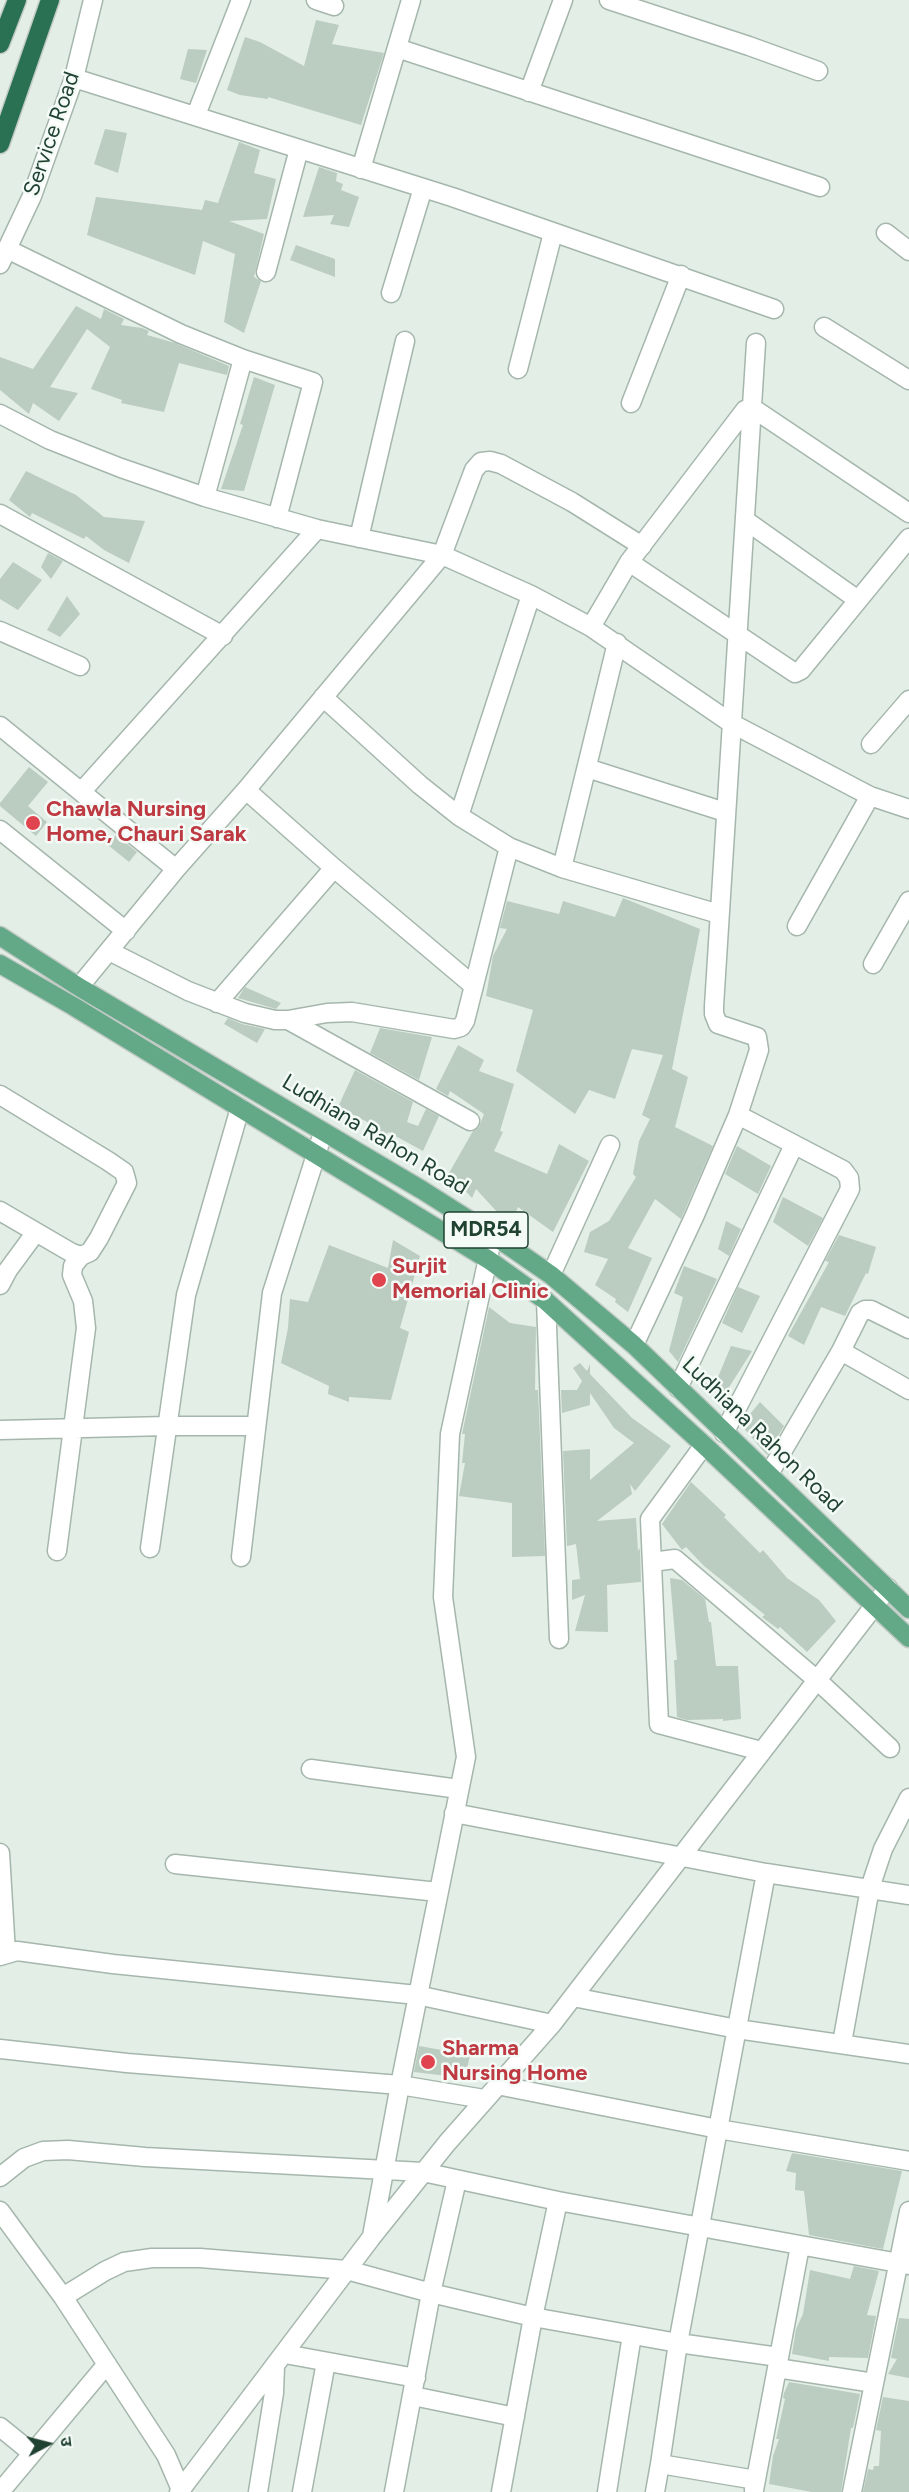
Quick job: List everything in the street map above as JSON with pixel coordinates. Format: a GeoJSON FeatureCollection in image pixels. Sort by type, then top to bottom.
{"type":"FeatureCollection","features":[{"type":"Feature","properties":{"kind":"highway"},"geometry":{"type":"LineString","coordinates":[[0,44],[17,0]]}},
{"type":"Feature","properties":{"kind":"highway"},"geometry":{"type":"LineString","coordinates":[[0,144],[50,0]]}},
{"type":"Feature","properties":{"kind":"main road","name":"Ludhiana Rahon Road"},"geometry":{"type":"LineString","coordinates":[[0,936],[79,987],[494,1235],[551,1275],[634,1345],[909,1609]]}},
{"type":"Feature","properties":{"kind":"main road","name":"Ludhiana Rahon Road"},"geometry":{"type":"LineString","coordinates":[[0,964],[73,1006],[489,1260],[546,1301],[704,1445],[909,1638]]}},
{"type":"Feature","properties":{"kind":"street","name":"Service Road"},"geometry":{"type":"LineString","coordinates":[[3,257],[32,196],[74,78],[93,0]]}},
{"type":"Feature","properties":{"kind":"street"},"geometry":{"type":"LineString","coordinates":[[196,115],[241,0]]}},
{"type":"Feature","properties":{"kind":"street"},"geometry":{"type":"LineString","coordinates":[[316,0],[334,6]]}},
{"type":"Feature","properties":{"kind":"street"},"geometry":{"type":"LineString","coordinates":[[361,169],[411,0]]}},
{"type":"Feature","properties":{"kind":"street"},"geometry":{"type":"LineString","coordinates":[[529,92],[563,0]]}},
{"type":"Feature","properties":{"kind":"street"},"geometry":{"type":"LineString","coordinates":[[609,0],[818,71]]}},
{"type":"Feature","properties":{"kind":"street"},"geometry":{"type":"LineString","coordinates":[[397,48],[820,187]]}},
{"type":"Feature","properties":{"kind":"street"},"geometry":{"type":"LineString","coordinates":[[74,78],[423,188],[681,275],[774,309]]}},
{"type":"Feature","properties":{"kind":"street"},"geometry":{"type":"LineString","coordinates":[[266,272],[300,149]]}},
{"type":"Feature","properties":{"kind":"street"},"geometry":{"type":"LineString","coordinates":[[391,293],[423,188]]}},
{"type":"Feature","properties":{"kind":"street"},"geometry":{"type":"LineString","coordinates":[[518,369],[554,233]]}},
{"type":"Feature","properties":{"kind":"street"},"geometry":{"type":"LineString","coordinates":[[886,233],[909,251]]}},
{"type":"Feature","properties":{"kind":"street"},"geometry":{"type":"LineString","coordinates":[[3,257],[181,334],[243,359],[313,382],[277,518]]}},
{"type":"Feature","properties":{"kind":"street"},"geometry":{"type":"LineString","coordinates":[[631,403],[681,275]]}},
{"type":"Feature","properties":{"kind":"street"},"geometry":{"type":"LineString","coordinates":[[824,327],[909,380]]}},
{"type":"Feature","properties":{"kind":"street"},"geometry":{"type":"LineString","coordinates":[[359,538],[405,341]]}},
{"type":"Feature","properties":{"kind":"street"},"geometry":{"type":"LineString","coordinates":[[634,1345],[694,1217],[738,1115],[759,1050],[759,1043],[752,1035],[718,1023],[714,1014],[756,343]]}},
{"type":"Feature","properties":{"kind":"street"},"geometry":{"type":"LineString","coordinates":[[205,497],[243,359]]}},
{"type":"Feature","properties":{"kind":"street"},"geometry":{"type":"LineString","coordinates":[[591,627],[630,562],[741,412],[751,409],[757,411],[909,513]]}},
{"type":"Feature","properties":{"kind":"street"},"geometry":{"type":"LineString","coordinates":[[0,414],[50,440],[205,497],[317,530],[442,555],[531,595],[591,627],[731,723],[870,796],[909,809]]}},
{"type":"Feature","properties":{"kind":"street"},"geometry":{"type":"LineString","coordinates":[[79,987],[442,555],[474,470],[481,462],[490,461],[501,464],[572,502],[642,546]]}},
{"type":"Feature","properties":{"kind":"street"},"geometry":{"type":"LineString","coordinates":[[0,514],[223,636]]}},
{"type":"Feature","properties":{"kind":"street"},"geometry":{"type":"LineString","coordinates":[[745,520],[858,600]]}},
{"type":"Feature","properties":{"kind":"street"},"geometry":{"type":"LineString","coordinates":[[82,791],[317,530]]}},
{"type":"Feature","properties":{"kind":"street"},"geometry":{"type":"LineString","coordinates":[[630,562],[795,673],[801,670],[909,538]]}},
{"type":"Feature","properties":{"kind":"street"},"geometry":{"type":"LineString","coordinates":[[459,816],[531,595]]}},
{"type":"Feature","properties":{"kind":"street"},"geometry":{"type":"LineString","coordinates":[[0,631],[80,666]]}},
{"type":"Feature","properties":{"kind":"street"},"geometry":{"type":"LineString","coordinates":[[562,868],[616,643]]}},
{"type":"Feature","properties":{"kind":"street"},"geometry":{"type":"LineString","coordinates":[[322,698],[420,785],[459,816],[509,847],[562,868],[719,914]]}},
{"type":"Feature","properties":{"kind":"street"},"geometry":{"type":"LineString","coordinates":[[871,744],[909,700]]}},
{"type":"Feature","properties":{"kind":"street"},"geometry":{"type":"LineString","coordinates":[[0,726],[176,869]]}},
{"type":"Feature","properties":{"kind":"street"},"geometry":{"type":"LineString","coordinates":[[587,768],[725,812]]}},
{"type":"Feature","properties":{"kind":"street"},"geometry":{"type":"LineString","coordinates":[[246,790],[474,986]]}},
{"type":"Feature","properties":{"kind":"street"},"geometry":{"type":"LineString","coordinates":[[797,926],[870,796]]}},
{"type":"Feature","properties":{"kind":"street"},"geometry":{"type":"LineString","coordinates":[[0,830],[126,931]]}},
{"type":"Feature","properties":{"kind":"street"},"geometry":{"type":"LineString","coordinates":[[109,951],[165,981],[217,1003],[275,1020],[352,1012],[454,1029],[461,1027],[465,1021],[509,847]]}},
{"type":"Feature","properties":{"kind":"street"},"geometry":{"type":"LineString","coordinates":[[217,1003],[334,868]]}},
{"type":"Feature","properties":{"kind":"street"},"geometry":{"type":"LineString","coordinates":[[873,964],[909,901]]}},
{"type":"Feature","properties":{"kind":"street"},"geometry":{"type":"LineString","coordinates":[[288,1020],[471,1121]]}},
{"type":"Feature","properties":{"kind":"street"},"geometry":{"type":"LineString","coordinates":[[0,1095],[124,1172],[127,1182],[120,1200],[95,1245],[73,1266],[72,1275],[83,1300],[86,1328],[57,1551]]}},
{"type":"Feature","properties":{"kind":"street"},"geometry":{"type":"LineString","coordinates":[[150,1548],[186,1295],[240,1108]]}},
{"type":"Feature","properties":{"kind":"street"},"geometry":{"type":"LineString","coordinates":[[724,1433],[850,1189],[849,1179],[843,1170],[738,1115]]}},
{"type":"Feature","properties":{"kind":"street"},"geometry":{"type":"LineString","coordinates":[[241,1557],[272,1293],[323,1133]]}},
{"type":"Feature","properties":{"kind":"street"},"geometry":{"type":"LineString","coordinates":[[551,1275],[610,1145]]}},
{"type":"Feature","properties":{"kind":"street"},"geometry":{"type":"LineString","coordinates":[[678,1388],[794,1145]]}},
{"type":"Feature","properties":{"kind":"street"},"geometry":{"type":"LineString","coordinates":[[0,1210],[81,1256]]}},
{"type":"Feature","properties":{"kind":"street"},"geometry":{"type":"LineString","coordinates":[[0,1285],[8,1270],[36,1232]]}},
{"type":"Feature","properties":{"kind":"street"},"geometry":{"type":"LineString","coordinates":[[371,2238],[417,1995],[466,1757],[443,1597],[450,1434],[494,1235]]}},
{"type":"Feature","properties":{"kind":"street"},"geometry":{"type":"LineString","coordinates":[[546,1301],[559,1639]]}},
{"type":"Feature","properties":{"kind":"street"},"geometry":{"type":"LineString","coordinates":[[769,1474],[841,1351],[860,1313],[871,1310],[909,1329]]}},
{"type":"Feature","properties":{"kind":"street"},"geometry":{"type":"LineString","coordinates":[[841,1351],[909,1390]]}},
{"type":"Feature","properties":{"kind":"street"},"geometry":{"type":"LineString","coordinates":[[0,1430],[74,1427],[256,1426]]}},
{"type":"Feature","properties":{"kind":"street"},"geometry":{"type":"LineString","coordinates":[[704,1445],[650,1519],[659,1724],[761,1751]]}},
{"type":"Feature","properties":{"kind":"street"},"geometry":{"type":"LineString","coordinates":[[652,1562],[675,1559],[817,1680],[890,1748]]}},
{"type":"Feature","properties":{"kind":"street"},"geometry":{"type":"LineString","coordinates":[[180,2491],[371,2238],[423,2172],[552,2024],[888,1588]]}},
{"type":"Feature","properties":{"kind":"street"},"geometry":{"type":"LineString","coordinates":[[311,1769],[459,1789]]}},
{"type":"Feature","properties":{"kind":"street"},"geometry":{"type":"LineString","coordinates":[[842,2043],[870,1888],[883,1849],[909,1798]]}},
{"type":"Feature","properties":{"kind":"street"},"geometry":{"type":"LineString","coordinates":[[454,1813],[766,1873],[909,1895]]}},
{"type":"Feature","properties":{"kind":"street"},"geometry":{"type":"LineString","coordinates":[[0,1853],[3,1954],[17,1951],[124,1965],[417,1995],[552,2024]]}},
{"type":"Feature","properties":{"kind":"street"},"geometry":{"type":"LineString","coordinates":[[175,1864],[438,1892]]}},
{"type":"Feature","properties":{"kind":"street"},"geometry":{"type":"LineString","coordinates":[[655,2492],[678,2343],[766,1873]]}},
{"type":"Feature","properties":{"kind":"street"},"geometry":{"type":"LineString","coordinates":[[573,1997],[737,2029],[909,2054]]}},
{"type":"Feature","properties":{"kind":"street"},"geometry":{"type":"LineString","coordinates":[[0,2049],[127,2063],[400,2085],[484,2100]]}},
{"type":"Feature","properties":{"kind":"street"},"geometry":{"type":"LineString","coordinates":[[497,2085],[718,2129],[909,2161]]}},
{"type":"Feature","properties":{"kind":"street"},"geometry":{"type":"LineString","coordinates":[[0,2177],[24,2158],[43,2151],[68,2150],[145,2157],[423,2172],[558,2201],[904,2264]]}},
{"type":"Feature","properties":{"kind":"street"},"geometry":{"type":"LineString","coordinates":[[394,2492],[431,2294],[458,2180]]}},
{"type":"Feature","properties":{"kind":"street"},"geometry":{"type":"LineString","coordinates":[[501,2492],[533,2317],[558,2201]]}},
{"type":"Feature","properties":{"kind":"street"},"geometry":{"type":"LineString","coordinates":[[0,2211],[63,2297],[166,2455],[180,2491]]}},
{"type":"Feature","properties":{"kind":"street"},"geometry":{"type":"LineString","coordinates":[[852,2492],[874,2383],[904,2264],[909,2211]]}},
{"type":"Feature","properties":{"kind":"street"},"geometry":{"type":"LineString","coordinates":[[660,2464],[755,2486],[800,2246]]}},
{"type":"Feature","properties":{"kind":"street"},"geometry":{"type":"LineString","coordinates":[[63,2297],[124,2262],[152,2258],[200,2258],[347,2270],[431,2294],[533,2317],[778,2362],[874,2383]]}},
{"type":"Feature","properties":{"kind":"street"},"geometry":{"type":"LineString","coordinates":[[607,2492],[632,2335]]}},
{"type":"Feature","properties":{"kind":"street"},"geometry":{"type":"LineString","coordinates":[[280,2360],[326,2362],[514,2418]]}},
{"type":"Feature","properties":{"kind":"street"},"geometry":{"type":"LineString","coordinates":[[258,2492],[280,2360]]}},
{"type":"Feature","properties":{"kind":"street"},"geometry":{"type":"LineString","coordinates":[[302,2492],[326,2362]]}},
{"type":"Feature","properties":{"kind":"street"},"geometry":{"type":"LineString","coordinates":[[0,2492],[107,2364]]}},
{"type":"Feature","properties":{"kind":"street"},"geometry":{"type":"LineString","coordinates":[[0,2427],[32,2453]]}},
{"type":"Feature","properties":{"kind":"building"},"geometry":{"type":"Polygon","coordinates":[[[316,20],[339,25],[332,44],[384,53],[361,125],[268,97],[268,99],[240,95],[227,90],[245,37],[260,42],[304,66],[316,20]]]}},
{"type":"Feature","properties":{"kind":"building"},"geometry":{"type":"Polygon","coordinates":[[[188,49],[207,50],[196,83],[180,79],[188,49]]]}},
{"type":"Feature","properties":{"kind":"building"},"geometry":{"type":"Polygon","coordinates":[[[105,129],[127,133],[118,173],[94,164],[105,129]]]}},
{"type":"Feature","properties":{"kind":"building"},"geometry":{"type":"Polygon","coordinates":[[[239,142],[260,150],[254,173],[276,179],[267,219],[229,221],[264,234],[254,277],[261,281],[244,333],[224,322],[235,254],[203,241],[195,275],[87,235],[96,197],[202,210],[205,200],[218,203],[239,142]]]}},
{"type":"Feature","properties":{"kind":"building"},"geometry":{"type":"Polygon","coordinates":[[[319,167],[337,173],[336,181],[343,184],[341,190],[359,197],[349,227],[330,224],[334,215],[303,217],[319,167]]]}},
{"type":"Feature","properties":{"kind":"building"},"geometry":{"type":"Polygon","coordinates":[[[296,245],[335,259],[335,277],[290,260],[296,245]]]}},
{"type":"Feature","properties":{"kind":"building"},"geometry":{"type":"Polygon","coordinates":[[[76,306],[101,319],[104,309],[124,319],[121,325],[142,328],[149,331],[147,335],[175,343],[229,366],[227,375],[179,363],[164,412],[121,403],[122,400],[91,389],[110,347],[87,329],[50,387],[78,393],[59,421],[33,403],[29,414],[0,390],[0,357],[33,369],[76,306]]]}},
{"type":"Feature","properties":{"kind":"building"},"geometry":{"type":"Polygon","coordinates":[[[254,377],[275,385],[244,491],[221,489],[243,425],[240,424],[254,377]]]}},
{"type":"Feature","properties":{"kind":"building"},"geometry":{"type":"Polygon","coordinates":[[[26,471],[76,495],[104,517],[145,521],[129,563],[104,550],[86,536],[84,539],[32,513],[30,517],[9,500],[26,471]]]}},
{"type":"Feature","properties":{"kind":"building"},"geometry":{"type":"Polygon","coordinates":[[[48,553],[63,561],[51,579],[41,567],[48,553]]]}},
{"type":"Feature","properties":{"kind":"building"},"geometry":{"type":"Polygon","coordinates":[[[13,562],[42,580],[18,610],[0,599],[0,579],[13,562]]]}},
{"type":"Feature","properties":{"kind":"building"},"geometry":{"type":"Polygon","coordinates":[[[67,596],[80,614],[60,637],[47,630],[67,596]]]}},
{"type":"Feature","properties":{"kind":"building"},"geometry":{"type":"Polygon","coordinates":[[[29,767],[48,782],[28,806],[47,822],[36,836],[0,806],[29,767]]]}},
{"type":"Feature","properties":{"kind":"building"},"geometry":{"type":"Polygon","coordinates":[[[116,835],[137,852],[129,862],[108,845],[116,835]]]}},
{"type":"Feature","properties":{"kind":"building"},"geometry":{"type":"Polygon","coordinates":[[[623,898],[700,929],[672,1069],[688,1077],[675,1127],[713,1146],[681,1219],[655,1199],[628,1248],[652,1258],[628,1312],[615,1302],[616,1299],[595,1285],[608,1259],[584,1252],[590,1232],[609,1221],[636,1177],[633,1174],[639,1141],[650,1119],[642,1115],[663,1055],[632,1049],[615,1099],[589,1090],[575,1114],[516,1071],[533,1010],[486,996],[493,956],[507,929],[500,928],[507,901],[559,914],[563,901],[615,917],[623,898]]]}},
{"type":"Feature","properties":{"kind":"building"},"geometry":{"type":"Polygon","coordinates":[[[245,987],[281,1003],[276,1009],[238,998],[245,987]]]}},
{"type":"Feature","properties":{"kind":"building"},"geometry":{"type":"Polygon","coordinates":[[[228,1018],[265,1029],[257,1043],[224,1024],[228,1018]]]}},
{"type":"Feature","properties":{"kind":"building"},"geometry":{"type":"Polygon","coordinates":[[[380,1028],[432,1037],[419,1080],[370,1053],[380,1028]]]}},
{"type":"Feature","properties":{"kind":"building"},"geometry":{"type":"Polygon","coordinates":[[[458,1045],[484,1060],[479,1071],[514,1084],[500,1131],[503,1132],[494,1151],[547,1174],[559,1144],[589,1161],[553,1232],[518,1207],[510,1226],[476,1189],[472,1198],[449,1173],[473,1131],[479,1127],[484,1114],[450,1091],[448,1096],[436,1089],[458,1045]]]}},
{"type":"Feature","properties":{"kind":"building"},"geometry":{"type":"Polygon","coordinates":[[[355,1070],[413,1102],[407,1122],[418,1126],[426,1109],[439,1116],[423,1151],[388,1132],[385,1141],[370,1130],[373,1125],[338,1107],[355,1070]]]}},
{"type":"Feature","properties":{"kind":"building"},"geometry":{"type":"Polygon","coordinates":[[[737,1146],[771,1166],[758,1194],[725,1174],[737,1146]]]}},
{"type":"Feature","properties":{"kind":"building"},"geometry":{"type":"Polygon","coordinates":[[[783,1197],[823,1218],[808,1246],[773,1222],[783,1197]]]}},
{"type":"Feature","properties":{"kind":"building"},"geometry":{"type":"Polygon","coordinates":[[[726,1221],[741,1229],[729,1256],[718,1249],[726,1221]]]}},
{"type":"Feature","properties":{"kind":"building"},"geometry":{"type":"Polygon","coordinates":[[[839,1235],[876,1247],[868,1274],[866,1273],[845,1316],[821,1307],[804,1345],[788,1336],[829,1262],[825,1261],[839,1235]]]}},
{"type":"Feature","properties":{"kind":"building"},"geometry":{"type":"Polygon","coordinates":[[[393,1240],[420,1256],[400,1328],[409,1332],[391,1400],[349,1397],[349,1402],[328,1394],[329,1386],[281,1363],[288,1328],[290,1299],[308,1302],[329,1245],[388,1268],[393,1240]]]}},
{"type":"Feature","properties":{"kind":"building"},"geometry":{"type":"Polygon","coordinates":[[[684,1266],[717,1279],[678,1362],[669,1351],[683,1297],[674,1293],[684,1266]]]}},
{"type":"Feature","properties":{"kind":"building"},"geometry":{"type":"Polygon","coordinates":[[[738,1287],[760,1296],[742,1333],[722,1323],[738,1287]]]}},
{"type":"Feature","properties":{"kind":"building"},"geometry":{"type":"Polygon","coordinates":[[[489,1307],[510,1323],[536,1327],[535,1390],[538,1390],[545,1556],[512,1557],[512,1503],[459,1496],[465,1463],[462,1463],[465,1434],[462,1434],[489,1307]]]}},
{"type":"Feature","properties":{"kind":"building"},"geometry":{"type":"Polygon","coordinates":[[[731,1346],[752,1351],[726,1392],[713,1389],[731,1346]]]}},
{"type":"Feature","properties":{"kind":"building"},"geometry":{"type":"Polygon","coordinates":[[[580,1363],[587,1371],[590,1364],[590,1374],[632,1418],[671,1446],[635,1491],[630,1484],[632,1494],[597,1521],[636,1518],[638,1551],[640,1548],[641,1582],[607,1585],[608,1632],[575,1631],[585,1595],[572,1600],[572,1580],[580,1579],[576,1544],[567,1546],[563,1451],[590,1449],[590,1480],[634,1443],[614,1428],[590,1393],[590,1405],[562,1413],[561,1390],[577,1390],[582,1381],[573,1368],[580,1363]]]}},
{"type":"Feature","properties":{"kind":"building"},"geometry":{"type":"Polygon","coordinates":[[[760,1402],[784,1426],[767,1455],[741,1425],[760,1402]]]}},
{"type":"Feature","properties":{"kind":"building"},"geometry":{"type":"Polygon","coordinates":[[[691,1482],[726,1515],[724,1517],[760,1553],[763,1550],[787,1578],[819,1600],[836,1621],[807,1652],[780,1627],[778,1629],[762,1617],[765,1615],[704,1566],[686,1547],[682,1550],[662,1524],[691,1482]]]}},
{"type":"Feature","properties":{"kind":"building"},"geometry":{"type":"Polygon","coordinates":[[[670,1578],[682,1580],[705,1599],[709,1622],[711,1622],[716,1666],[738,1666],[741,1719],[687,1720],[677,1717],[674,1660],[677,1660],[670,1578]]]}},
{"type":"Feature","properties":{"kind":"building"},"geometry":{"type":"Polygon","coordinates":[[[419,2046],[470,2055],[465,2078],[414,2072],[419,2046]]]}},
{"type":"Feature","properties":{"kind":"building"},"geometry":{"type":"Polygon","coordinates":[[[792,2153],[902,2171],[883,2249],[809,2235],[804,2191],[795,2190],[796,2173],[786,2171],[792,2153]]]}},
{"type":"Feature","properties":{"kind":"building"},"geometry":{"type":"Polygon","coordinates":[[[854,2266],[879,2271],[867,2315],[876,2316],[868,2358],[829,2357],[829,2361],[792,2354],[796,2329],[803,2314],[810,2270],[850,2279],[854,2266]]]}},
{"type":"Feature","properties":{"kind":"building"},"geometry":{"type":"Polygon","coordinates":[[[899,2318],[909,2319],[909,2378],[888,2374],[897,2359],[891,2358],[899,2318]]]}},
{"type":"Feature","properties":{"kind":"building"},"geometry":{"type":"Polygon","coordinates":[[[789,2382],[860,2394],[853,2428],[851,2428],[841,2492],[812,2492],[769,2484],[773,2456],[779,2439],[776,2439],[785,2399],[783,2398],[789,2382]]]}},
{"type":"Feature","properties":{"kind":"building"},"geometry":{"type":"Polygon","coordinates":[[[883,2397],[909,2401],[909,2492],[863,2492],[868,2469],[873,2470],[874,2466],[879,2466],[881,2431],[876,2430],[883,2397]]]}},
{"type":"Feature","properties":{"kind":"place","name":"Chawla Nursing Home, Chauri Sarak"},"geometry":{"type":"Point","coordinates":[33,823]}},
{"type":"Feature","properties":{"kind":"place","name":"Surjit Memorial Clinic"},"geometry":{"type":"Point","coordinates":[379,1280]}},
{"type":"Feature","properties":{"kind":"place","name":"Sharma Nursing Home"},"geometry":{"type":"Point","coordinates":[428,2062]}}]}
